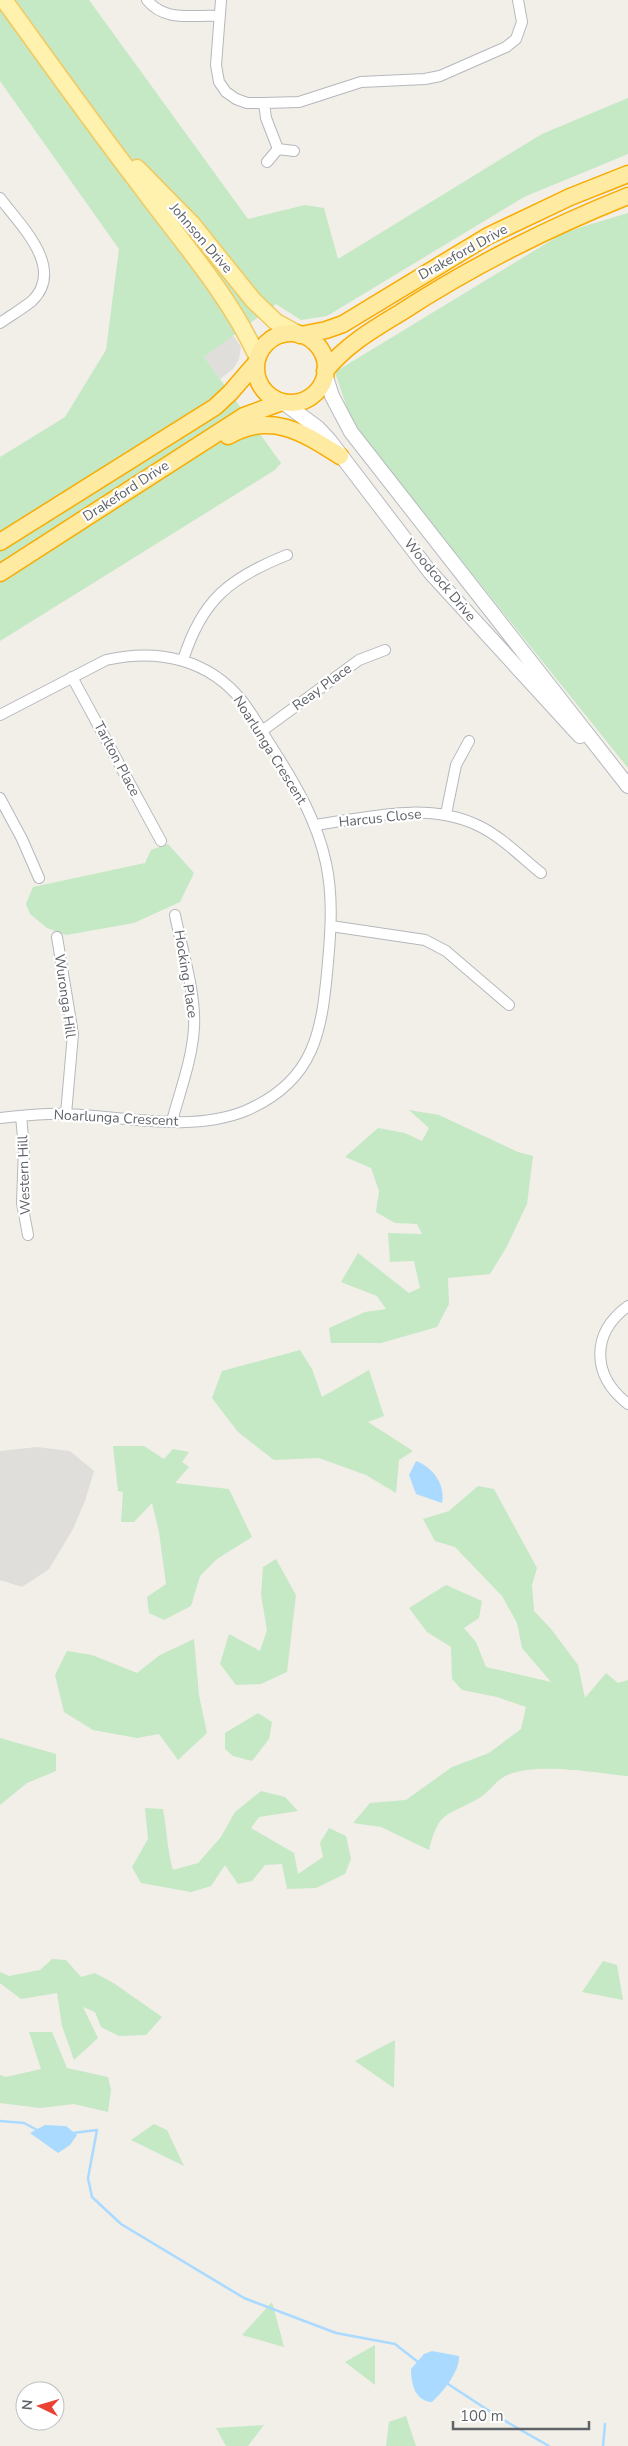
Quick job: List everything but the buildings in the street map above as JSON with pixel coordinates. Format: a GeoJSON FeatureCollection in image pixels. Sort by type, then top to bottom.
{"type":"FeatureCollection","features":[{"type":"Feature","properties":{"kind":"highway","name":"Drakeford Drive"},"geometry":{"type":"LineString","coordinates":[[301,335],[343,324],[488,236],[556,204],[628,174]]}},
{"type":"Feature","properties":{"kind":"highway","name":"Drakeford Drive"},"geometry":{"type":"LineString","coordinates":[[325,372],[344,349],[473,268],[525,240],[628,196]]}},
{"type":"Feature","properties":{"kind":"highway"},"geometry":{"type":"LineString","coordinates":[[289,333],[301,335],[317,345],[322,353],[325,372],[322,383],[310,397],[302,401],[283,402],[272,398],[263,390],[258,380],[256,359],[268,342],[278,336],[289,333]]}},
{"type":"Feature","properties":{"kind":"highway","name":"Drakeford Drive"},"geometry":{"type":"LineString","coordinates":[[0,542],[215,407],[230,393],[256,359]]}},
{"type":"Feature","properties":{"kind":"highway","name":"Drakeford Drive"},"geometry":{"type":"LineString","coordinates":[[0,573],[244,416],[283,402]]}},
{"type":"Feature","properties":{"kind":"highway"},"geometry":{"type":"LineString","coordinates":[[200,443],[214,444],[247,427],[275,425],[306,434],[340,456]]}},
{"type":"Feature","properties":{"kind":"main road","name":"Johnson Drive"},"geometry":{"type":"LineString","coordinates":[[8,5],[225,298],[243,326],[256,359]]}},
{"type":"Feature","properties":{"kind":"main road","name":"Johnson Drive"},"geometry":{"type":"LineString","coordinates":[[105,136],[192,224],[253,300],[276,322],[301,335]]}},
{"type":"Feature","properties":{"kind":"main road","name":"Woodcock Drive"},"geometry":{"type":"LineString","coordinates":[[325,372],[332,396],[351,432],[569,708],[628,786]]}},
{"type":"Feature","properties":{"kind":"main road","name":"Woodcock Drive"},"geometry":{"type":"LineString","coordinates":[[283,402],[318,428],[446,592],[580,736],[602,754]]}},
{"type":"Feature","properties":{"kind":"street"},"geometry":{"type":"LineString","coordinates":[[147,0],[161,12],[172,16],[219,16]]}},
{"type":"Feature","properties":{"kind":"street"},"geometry":{"type":"LineString","coordinates":[[221,0],[216,65],[219,82],[226,92],[236,99],[247,103],[299,102],[360,82],[425,79],[440,76],[506,47],[516,39],[522,22],[518,0]]}},
{"type":"Feature","properties":{"kind":"street"},"geometry":{"type":"LineString","coordinates":[[264,103],[266,118],[278,149]]}},
{"type":"Feature","properties":{"kind":"street"},"geometry":{"type":"LineString","coordinates":[[278,149],[294,151]]}},
{"type":"Feature","properties":{"kind":"street"},"geometry":{"type":"LineString","coordinates":[[267,162],[278,149]]}},
{"type":"Feature","properties":{"kind":"street"},"geometry":{"type":"LineString","coordinates":[[0,198],[36,247],[42,258],[45,270],[43,283],[33,299],[0,323]]}},
{"type":"Feature","properties":{"kind":"street"},"geometry":{"type":"LineString","coordinates":[[183,660],[195,626],[205,610],[218,595],[257,567],[287,555]]}},
{"type":"Feature","properties":{"kind":"street","name":"Reay Place"},"geometry":{"type":"LineString","coordinates":[[262,731],[359,660],[386,650]]}},
{"type":"Feature","properties":{"kind":"street","name":"Noarlunga Crescent"},"geometry":{"type":"LineString","coordinates":[[0,715],[106,660],[125,656],[164,655],[183,660],[213,674],[230,687],[244,703],[294,783],[314,825],[329,880],[331,926],[323,1016],[310,1054],[290,1082],[267,1100],[235,1114],[211,1120],[172,1121],[66,1114],[0,1118]]}},
{"type":"Feature","properties":{"kind":"street","name":"Tarlton Place"},"geometry":{"type":"LineString","coordinates":[[72,677],[161,841]]}},
{"type":"Feature","properties":{"kind":"street"},"geometry":{"type":"LineString","coordinates":[[446,814],[456,765],[469,741]]}},
{"type":"Feature","properties":{"kind":"street"},"geometry":{"type":"LineString","coordinates":[[0,798],[18,830],[39,878]]}},
{"type":"Feature","properties":{"kind":"street","name":"Harcus Close"},"geometry":{"type":"LineString","coordinates":[[314,825],[398,813],[446,814],[477,825],[496,836],[541,873]]}},
{"type":"Feature","properties":{"kind":"street","name":"Hocking Place"},"geometry":{"type":"LineString","coordinates":[[172,1121],[192,1048],[194,1027],[193,1006],[176,915]]}},
{"type":"Feature","properties":{"kind":"street"},"geometry":{"type":"LineString","coordinates":[[331,926],[425,940],[446,951],[510,1005]]}},
{"type":"Feature","properties":{"kind":"street","name":"Wuronga Hill"},"geometry":{"type":"LineString","coordinates":[[56,937],[73,1034],[66,1114]]}},
{"type":"Feature","properties":{"kind":"street","name":"Western Hill"},"geometry":{"type":"LineString","coordinates":[[21,1116],[24,1155],[22,1203],[28,1235]]}},
{"type":"Feature","properties":{"kind":"street"},"geometry":{"type":"LineString","coordinates":[[628,1306],[609,1324],[602,1337],[600,1352],[601,1366],[606,1380],[615,1393],[628,1404]]}},
{"type":"Feature","properties":{"kind":"shaded area"},"geometry":{"type":"Polygon","coordinates":[[[233,335],[241,347],[239,359],[233,369],[220,379],[204,357],[233,335]]]}},
{"type":"Feature","properties":{"kind":"shaded area"},"geometry":{"type":"Polygon","coordinates":[[[37,1447],[70,1451],[94,1471],[85,1501],[73,1529],[49,1569],[22,1587],[0,1580],[0,1451],[37,1447]]]}},
{"type":"Feature","properties":{"kind":"green space"},"geometry":{"type":"Polygon","coordinates":[[[0,0],[89,0],[248,219],[305,205],[324,208],[338,259],[542,134],[628,98],[628,154],[524,197],[327,316],[301,320],[276,304],[204,357],[281,463],[275,470],[0,641],[0,457],[65,417],[106,350],[119,249],[0,81],[0,0]]]}},
{"type":"Feature","properties":{"kind":"green space"},"geometry":{"type":"Polygon","coordinates":[[[628,213],[628,768],[380,459],[350,417],[335,372],[565,232],[628,213]]]}},
{"type":"Feature","properties":{"kind":"green space"},"geometry":{"type":"Polygon","coordinates":[[[168,844],[194,873],[180,902],[134,923],[66,935],[47,928],[30,914],[26,904],[33,887],[145,863],[151,850],[168,844]]]}},
{"type":"Feature","properties":{"kind":"green space"},"geometry":{"type":"Polygon","coordinates":[[[409,1110],[439,1115],[518,1152],[533,1156],[527,1204],[506,1248],[490,1274],[448,1278],[449,1304],[437,1327],[381,1343],[331,1343],[329,1328],[365,1312],[386,1309],[377,1296],[341,1282],[358,1253],[409,1293],[420,1288],[414,1261],[390,1262],[388,1233],[422,1234],[417,1224],[395,1223],[376,1212],[379,1191],[371,1168],[345,1157],[378,1128],[405,1133],[422,1141],[429,1128],[409,1110]]]}},
{"type":"Feature","properties":{"kind":"green space"},"geometry":{"type":"Polygon","coordinates":[[[300,1350],[312,1369],[322,1397],[369,1370],[384,1416],[368,1422],[413,1451],[399,1460],[396,1493],[366,1475],[319,1458],[274,1460],[238,1432],[212,1398],[222,1371],[300,1350]]]}},
{"type":"Feature","properties":{"kind":"green space"},"geometry":{"type":"Polygon","coordinates":[[[113,1446],[144,1446],[164,1459],[173,1449],[189,1452],[182,1462],[189,1467],[175,1483],[229,1489],[252,1537],[217,1559],[200,1576],[191,1606],[164,1620],[149,1613],[147,1597],[166,1584],[159,1532],[152,1503],[134,1522],[121,1522],[123,1492],[118,1491],[113,1446]]]}},
{"type":"Feature","properties":{"kind":"green space"},"geometry":{"type":"Polygon","coordinates":[[[478,1486],[494,1489],[537,1568],[532,1585],[534,1611],[551,1629],[578,1665],[585,1698],[606,1673],[618,1683],[628,1680],[628,1776],[563,1769],[529,1770],[514,1773],[502,1778],[479,1798],[445,1816],[437,1827],[429,1850],[381,1827],[353,1823],[370,1803],[406,1800],[452,1767],[489,1753],[521,1729],[526,1707],[497,1697],[462,1690],[452,1679],[451,1647],[427,1632],[409,1608],[446,1585],[482,1601],[479,1618],[464,1628],[476,1642],[486,1667],[551,1682],[522,1648],[517,1623],[502,1596],[455,1547],[435,1541],[423,1519],[449,1511],[478,1486]]]}},
{"type":"Feature","properties":{"kind":"green space"},"geometry":{"type":"Polygon","coordinates":[[[276,1559],[296,1595],[287,1672],[261,1684],[236,1685],[220,1664],[229,1634],[260,1651],[267,1630],[261,1595],[263,1567],[276,1559]]]}},
{"type":"Feature","properties":{"kind":"green space"},"geometry":{"type":"Polygon","coordinates":[[[194,1639],[199,1695],[207,1733],[178,1760],[159,1734],[137,1738],[93,1730],[64,1712],[55,1675],[67,1651],[92,1655],[137,1673],[160,1655],[194,1639]]]}},
{"type":"Feature","properties":{"kind":"green space"},"geometry":{"type":"Polygon","coordinates":[[[258,1713],[272,1722],[269,1739],[252,1761],[233,1756],[225,1749],[225,1733],[258,1713]]]}},
{"type":"Feature","properties":{"kind":"green space"},"geometry":{"type":"Polygon","coordinates":[[[0,1738],[56,1754],[56,1771],[27,1783],[0,1805],[0,1738]]]}},
{"type":"Feature","properties":{"kind":"green space"},"geometry":{"type":"Polygon","coordinates":[[[261,1791],[285,1797],[298,1811],[259,1817],[251,1828],[294,1853],[298,1874],[323,1857],[320,1843],[329,1828],[346,1836],[351,1859],[345,1874],[316,1888],[287,1889],[282,1864],[265,1865],[252,1881],[238,1884],[225,1865],[211,1886],[191,1892],[141,1883],[132,1867],[148,1839],[145,1808],[163,1809],[169,1855],[173,1870],[198,1863],[221,1837],[235,1812],[261,1791]]]}},
{"type":"Feature","properties":{"kind":"green space"},"geometry":{"type":"Polygon","coordinates":[[[52,1959],[66,1960],[81,1977],[95,1973],[115,1984],[162,2017],[146,2035],[119,2036],[101,2027],[95,2012],[83,2007],[98,2038],[74,2060],[62,2026],[57,1993],[21,1999],[0,1983],[0,1972],[9,1976],[40,1970],[52,1959]]]}},
{"type":"Feature","properties":{"kind":"green space"},"geometry":{"type":"Polygon","coordinates":[[[603,1961],[617,1965],[623,2000],[582,1992],[603,1961]]]}},
{"type":"Feature","properties":{"kind":"green space"},"geometry":{"type":"Polygon","coordinates":[[[29,2032],[52,2032],[67,2068],[108,2077],[111,2090],[108,2112],[74,2104],[40,2108],[0,2103],[0,2075],[6,2077],[41,2069],[29,2032]]]}},
{"type":"Feature","properties":{"kind":"green space"},"geometry":{"type":"Polygon","coordinates":[[[395,2040],[394,2088],[355,2061],[395,2040]]]}},
{"type":"Feature","properties":{"kind":"green space"},"geometry":{"type":"Polygon","coordinates":[[[154,2124],[167,2130],[184,2166],[131,2140],[154,2124]]]}},
{"type":"Feature","properties":{"kind":"green space"},"geometry":{"type":"Polygon","coordinates":[[[272,2302],[284,2347],[242,2335],[272,2302]]]}},
{"type":"Feature","properties":{"kind":"green space"},"geometry":{"type":"Polygon","coordinates":[[[375,2345],[375,2385],[345,2362],[375,2345]]]}},
{"type":"Feature","properties":{"kind":"green space"},"geometry":{"type":"Polygon","coordinates":[[[406,2416],[416,2446],[386,2446],[389,2422],[406,2416]]]}},
{"type":"Feature","properties":{"kind":"green space"},"geometry":{"type":"Polygon","coordinates":[[[264,2425],[248,2446],[226,2446],[216,2428],[264,2425]]]}},
{"type":"Feature","properties":{"kind":"water"},"geometry":{"type":"Polygon","coordinates":[[[416,1461],[427,1467],[440,1483],[443,1496],[442,1503],[416,1494],[409,1475],[416,1461]]]}},
{"type":"Feature","properties":{"kind":"water"},"geometry":{"type":"Polygon","coordinates":[[[45,2125],[66,2126],[77,2135],[70,2145],[58,2153],[30,2133],[45,2125]]]}},
{"type":"Feature","properties":{"kind":"water"},"geometry":{"type":"Polygon","coordinates":[[[432,2351],[459,2356],[459,2362],[454,2375],[446,2387],[432,2402],[422,2399],[415,2391],[411,2369],[424,2354],[432,2351]]]}},
{"type":"Feature","properties":{"kind":"waterway"},"geometry":{"type":"LineString","coordinates":[[0,2121],[24,2123],[39,2131]]}},
{"type":"Feature","properties":{"kind":"waterway"},"geometry":{"type":"LineString","coordinates":[[73,2133],[97,2130],[88,2178],[92,2197],[121,2224],[244,2298],[336,2333],[395,2344],[418,2362]]}},
{"type":"Feature","properties":{"kind":"waterway"},"geometry":{"type":"LineString","coordinates":[[445,2382],[500,2418],[549,2446]]}},
{"type":"Feature","properties":{"kind":"waterway"},"geometry":{"type":"LineString","coordinates":[[603,2446],[605,2424]]}}]}
